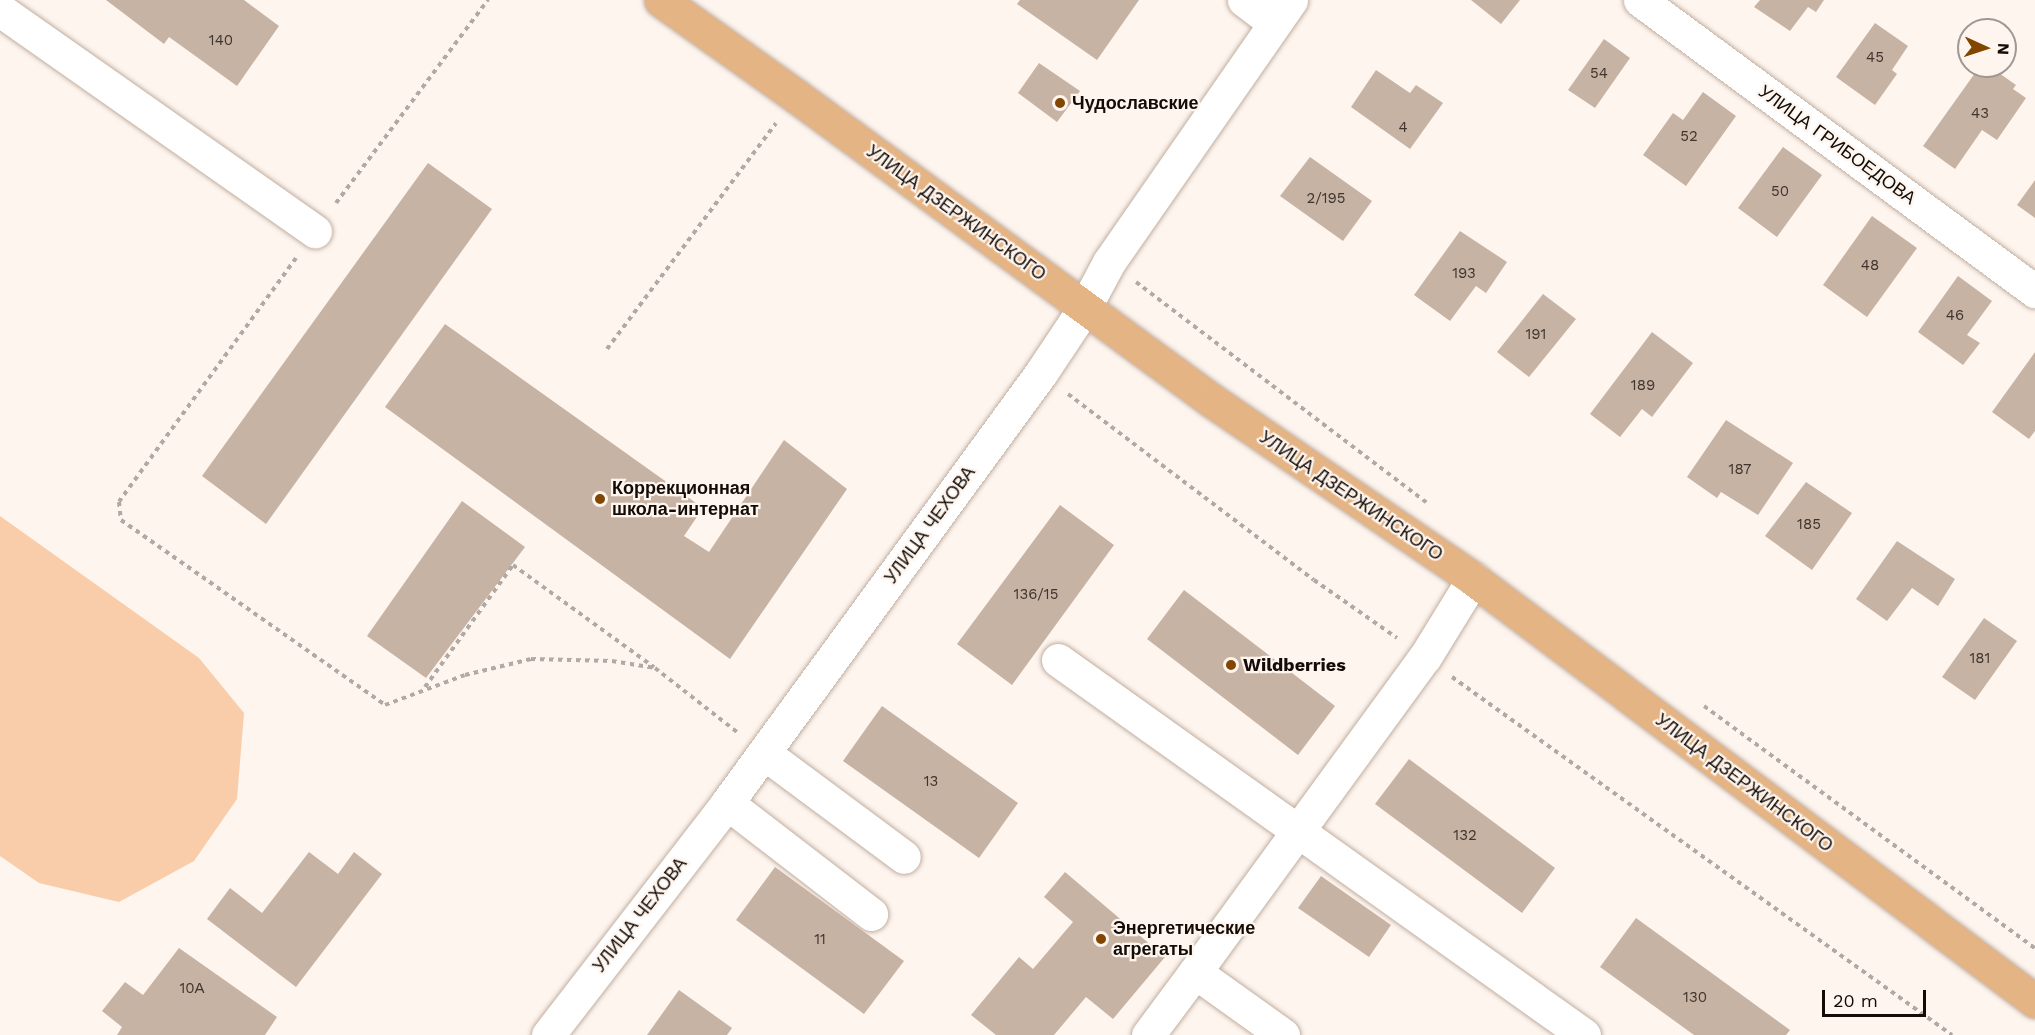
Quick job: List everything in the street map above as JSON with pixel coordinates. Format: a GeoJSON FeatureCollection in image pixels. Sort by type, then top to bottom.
{"type":"FeatureCollection","features":[{"type":"Feature","properties":{"kind":"main road","name":"УЛИЦА ДЗЕРЖИНСКОГО"},"geometry":{"type":"LineString","coordinates":[[661,0],[1211,400],[1473,579],[2035,1001]]}},
{"type":"Feature","properties":{"kind":"street"},"geometry":{"type":"LineString","coordinates":[[1244,0],[1282,11]]}},
{"type":"Feature","properties":{"kind":"street","name":"УЛИЦА ГРИБОЕДОВА"},"geometry":{"type":"LineString","coordinates":[[1640,0],[2035,291]]}},
{"type":"Feature","properties":{"kind":"street"},"geometry":{"type":"LineString","coordinates":[[0,10],[315,231]]}},
{"type":"Feature","properties":{"kind":"street","name":"УЛИЦА ЧЕХОВА"},"geometry":{"type":"LineString","coordinates":[[548,1035],[727,803],[1041,373],[1085,307],[1109,262],[1282,11]]}},
{"type":"Feature","properties":{"kind":"street"},"geometry":{"type":"LineString","coordinates":[[1148,1035],[1300,831],[1425,657],[1473,579]]}},
{"type":"Feature","properties":{"kind":"street"},"geometry":{"type":"LineString","coordinates":[[1058,660],[1584,1035]]}},
{"type":"Feature","properties":{"kind":"street"},"geometry":{"type":"LineString","coordinates":[[764,753],[904,857]]}},
{"type":"Feature","properties":{"kind":"street"},"geometry":{"type":"LineString","coordinates":[[727,803],[871,914]]}},
{"type":"Feature","properties":{"kind":"street"},"geometry":{"type":"LineString","coordinates":[[1195,972],[1283,1035]]}},
{"type":"Feature","properties":{"kind":"path"},"geometry":{"type":"LineString","coordinates":[[488,0],[315,231],[119,502],[121,520],[384,705],[424,688],[465,675],[531,659],[612,661],[655,668]]}},
{"type":"Feature","properties":{"kind":"path"},"geometry":{"type":"LineString","coordinates":[[607,349],[796,96]]}},
{"type":"Feature","properties":{"kind":"path"},"geometry":{"type":"LineString","coordinates":[[1041,373],[1314,580],[1952,1035]]}},
{"type":"Feature","properties":{"kind":"path"},"geometry":{"type":"LineString","coordinates":[[424,688],[513,565],[655,668],[764,753]]}},
{"type":"Feature","properties":{"kind":"shaded area"},"geometry":{"type":"Polygon","coordinates":[[[0,516],[199,658],[244,713],[237,799],[194,861],[119,902],[39,883],[0,856],[0,516]]]}},
{"type":"Feature","properties":{"kind":"building"},"geometry":{"type":"Polygon","coordinates":[[[106,0],[244,0],[279,26],[237,86],[169,37],[164,44],[106,0]]]}},
{"type":"Feature","properties":{"kind":"building"},"geometry":{"type":"Polygon","coordinates":[[[1020,0],[1139,0],[1097,60],[1017,4],[1020,0]]]}},
{"type":"Feature","properties":{"kind":"building"},"geometry":{"type":"Polygon","coordinates":[[[1471,0],[1520,0],[1501,24],[1471,0]]]}},
{"type":"Feature","properties":{"kind":"building"},"geometry":{"type":"Polygon","coordinates":[[[1760,0],[1824,0],[1816,12],[1808,7],[1790,31],[1754,7],[1760,0]]]}},
{"type":"Feature","properties":{"kind":"building"},"geometry":{"type":"Polygon","coordinates":[[[1875,23],[1908,46],[1892,70],[1897,74],[1875,105],[1836,77],[1875,23]]]}},
{"type":"Feature","properties":{"kind":"building"},"geometry":{"type":"Polygon","coordinates":[[[1604,39],[1630,58],[1595,108],[1568,90],[1604,39]]]}},
{"type":"Feature","properties":{"kind":"building"},"geometry":{"type":"Polygon","coordinates":[[[1039,63],[1080,91],[1057,122],[1018,93],[1039,63]]]}},
{"type":"Feature","properties":{"kind":"building"},"geometry":{"type":"Polygon","coordinates":[[[1376,70],[1410,93],[1416,85],[1443,103],[1410,149],[1351,107],[1376,70]]]}},
{"type":"Feature","properties":{"kind":"building"},"geometry":{"type":"Polygon","coordinates":[[[1971,78],[2006,78],[2016,85],[2013,89],[2026,98],[1997,140],[1982,130],[1955,169],[1923,146],[1971,78]]]}},
{"type":"Feature","properties":{"kind":"building"},"geometry":{"type":"Polygon","coordinates":[[[1703,92],[1736,116],[1686,186],[1643,155],[1673,113],[1683,120],[1703,92]]]}},
{"type":"Feature","properties":{"kind":"building"},"geometry":{"type":"Polygon","coordinates":[[[1783,147],[1822,175],[1777,237],[1738,208],[1783,147]]]}},
{"type":"Feature","properties":{"kind":"building"},"geometry":{"type":"Polygon","coordinates":[[[1310,157],[1372,201],[1343,241],[1280,196],[1310,157]]]}},
{"type":"Feature","properties":{"kind":"building"},"geometry":{"type":"Polygon","coordinates":[[[428,163],[492,209],[266,524],[202,476],[428,163]]]}},
{"type":"Feature","properties":{"kind":"building"},"geometry":{"type":"Polygon","coordinates":[[[2035,180],[2035,218],[2017,205],[2035,180]]]}},
{"type":"Feature","properties":{"kind":"building"},"geometry":{"type":"Polygon","coordinates":[[[1872,216],[1917,248],[1867,317],[1823,285],[1872,216]]]}},
{"type":"Feature","properties":{"kind":"building"},"geometry":{"type":"Polygon","coordinates":[[[1460,231],[1507,262],[1486,293],[1476,286],[1450,321],[1414,295],[1460,231]]]}},
{"type":"Feature","properties":{"kind":"building"},"geometry":{"type":"Polygon","coordinates":[[[1958,276],[1992,301],[1967,335],[1980,343],[1963,365],[1918,332],[1958,276]]]}},
{"type":"Feature","properties":{"kind":"building"},"geometry":{"type":"Polygon","coordinates":[[[1543,294],[1576,319],[1529,377],[1497,352],[1543,294]]]}},
{"type":"Feature","properties":{"kind":"building","name":"Коррекционная школа-интернат"},"geometry":{"type":"Polygon","coordinates":[[[445,324],[703,508],[684,536],[709,552],[784,440],[847,489],[730,659],[385,407],[445,324]]]}},
{"type":"Feature","properties":{"kind":"building"},"geometry":{"type":"Polygon","coordinates":[[[1652,332],[1693,363],[1652,417],[1642,409],[1620,437],[1590,414],[1652,332]]]}},
{"type":"Feature","properties":{"kind":"building"},"geometry":{"type":"Polygon","coordinates":[[[2035,352],[2035,431],[2029,439],[1992,412],[2035,352]]]}},
{"type":"Feature","properties":{"kind":"building"},"geometry":{"type":"Polygon","coordinates":[[[1726,420],[1793,463],[1758,515],[1721,492],[1717,498],[1687,477],[1726,420]]]}},
{"type":"Feature","properties":{"kind":"building"},"geometry":{"type":"Polygon","coordinates":[[[1806,482],[1852,513],[1812,570],[1765,536],[1806,482]]]}},
{"type":"Feature","properties":{"kind":"building"},"geometry":{"type":"Polygon","coordinates":[[[462,501],[525,547],[426,678],[367,636],[462,501]]]}},
{"type":"Feature","properties":{"kind":"building"},"geometry":{"type":"Polygon","coordinates":[[[1060,505],[1114,545],[1012,685],[957,644],[1060,505]]]}},
{"type":"Feature","properties":{"kind":"building"},"geometry":{"type":"Polygon","coordinates":[[[1897,541],[1955,579],[1938,606],[1912,588],[1887,621],[1856,599],[1897,541]]]}},
{"type":"Feature","properties":{"kind":"building"},"geometry":{"type":"Polygon","coordinates":[[[1184,590],[1335,706],[1298,755],[1147,639],[1184,590]]]}},
{"type":"Feature","properties":{"kind":"building"},"geometry":{"type":"Polygon","coordinates":[[[1984,618],[2017,641],[1975,700],[1942,677],[1984,618]]]}},
{"type":"Feature","properties":{"kind":"building"},"geometry":{"type":"Polygon","coordinates":[[[882,706],[1018,803],[979,858],[843,761],[882,706]]]}},
{"type":"Feature","properties":{"kind":"building"},"geometry":{"type":"Polygon","coordinates":[[[1409,759],[1555,868],[1522,913],[1375,804],[1409,759]]]}},
{"type":"Feature","properties":{"kind":"building"},"geometry":{"type":"Polygon","coordinates":[[[309,852],[338,874],[354,852],[382,874],[296,987],[207,919],[230,888],[262,913],[309,852]]]}},
{"type":"Feature","properties":{"kind":"building"},"geometry":{"type":"Polygon","coordinates":[[[775,867],[904,961],[864,1014],[736,920],[775,867]]]}},
{"type":"Feature","properties":{"kind":"building","name":"Энергетические агрегаты"},"geometry":{"type":"Polygon","coordinates":[[[1065,872],[1165,957],[1113,1019],[1086,997],[1054,1035],[996,1035],[971,1015],[1019,957],[1033,969],[1073,922],[1044,897],[1065,872]]]}},
{"type":"Feature","properties":{"kind":"building"},"geometry":{"type":"Polygon","coordinates":[[[1321,876],[1391,925],[1369,957],[1298,908],[1321,876]]]}},
{"type":"Feature","properties":{"kind":"building"},"geometry":{"type":"Polygon","coordinates":[[[1636,918],[1790,1030],[1786,1035],[1694,1035],[1600,967],[1636,918]]]}},
{"type":"Feature","properties":{"kind":"building"},"geometry":{"type":"Polygon","coordinates":[[[179,948],[277,1017],[265,1035],[117,1035],[122,1027],[102,1011],[125,982],[143,995],[179,948]]]}},
{"type":"Feature","properties":{"kind":"building"},"geometry":{"type":"Polygon","coordinates":[[[679,990],[732,1028],[727,1035],[647,1035],[679,990]]]}},
{"type":"Feature","properties":{"kind":"place","name":"Чудославские"},"geometry":{"type":"Point","coordinates":[1060,103]}},
{"type":"Feature","properties":{"kind":"place","name":"Коррекционная школа-интернат"},"geometry":{"type":"Point","coordinates":[600,499]}},
{"type":"Feature","properties":{"kind":"place","name":"Wildberries"},"geometry":{"type":"Point","coordinates":[1231,665]}},
{"type":"Feature","properties":{"kind":"place","name":"Энергетические агрегаты"},"geometry":{"type":"Point","coordinates":[1101,939]}}]}
